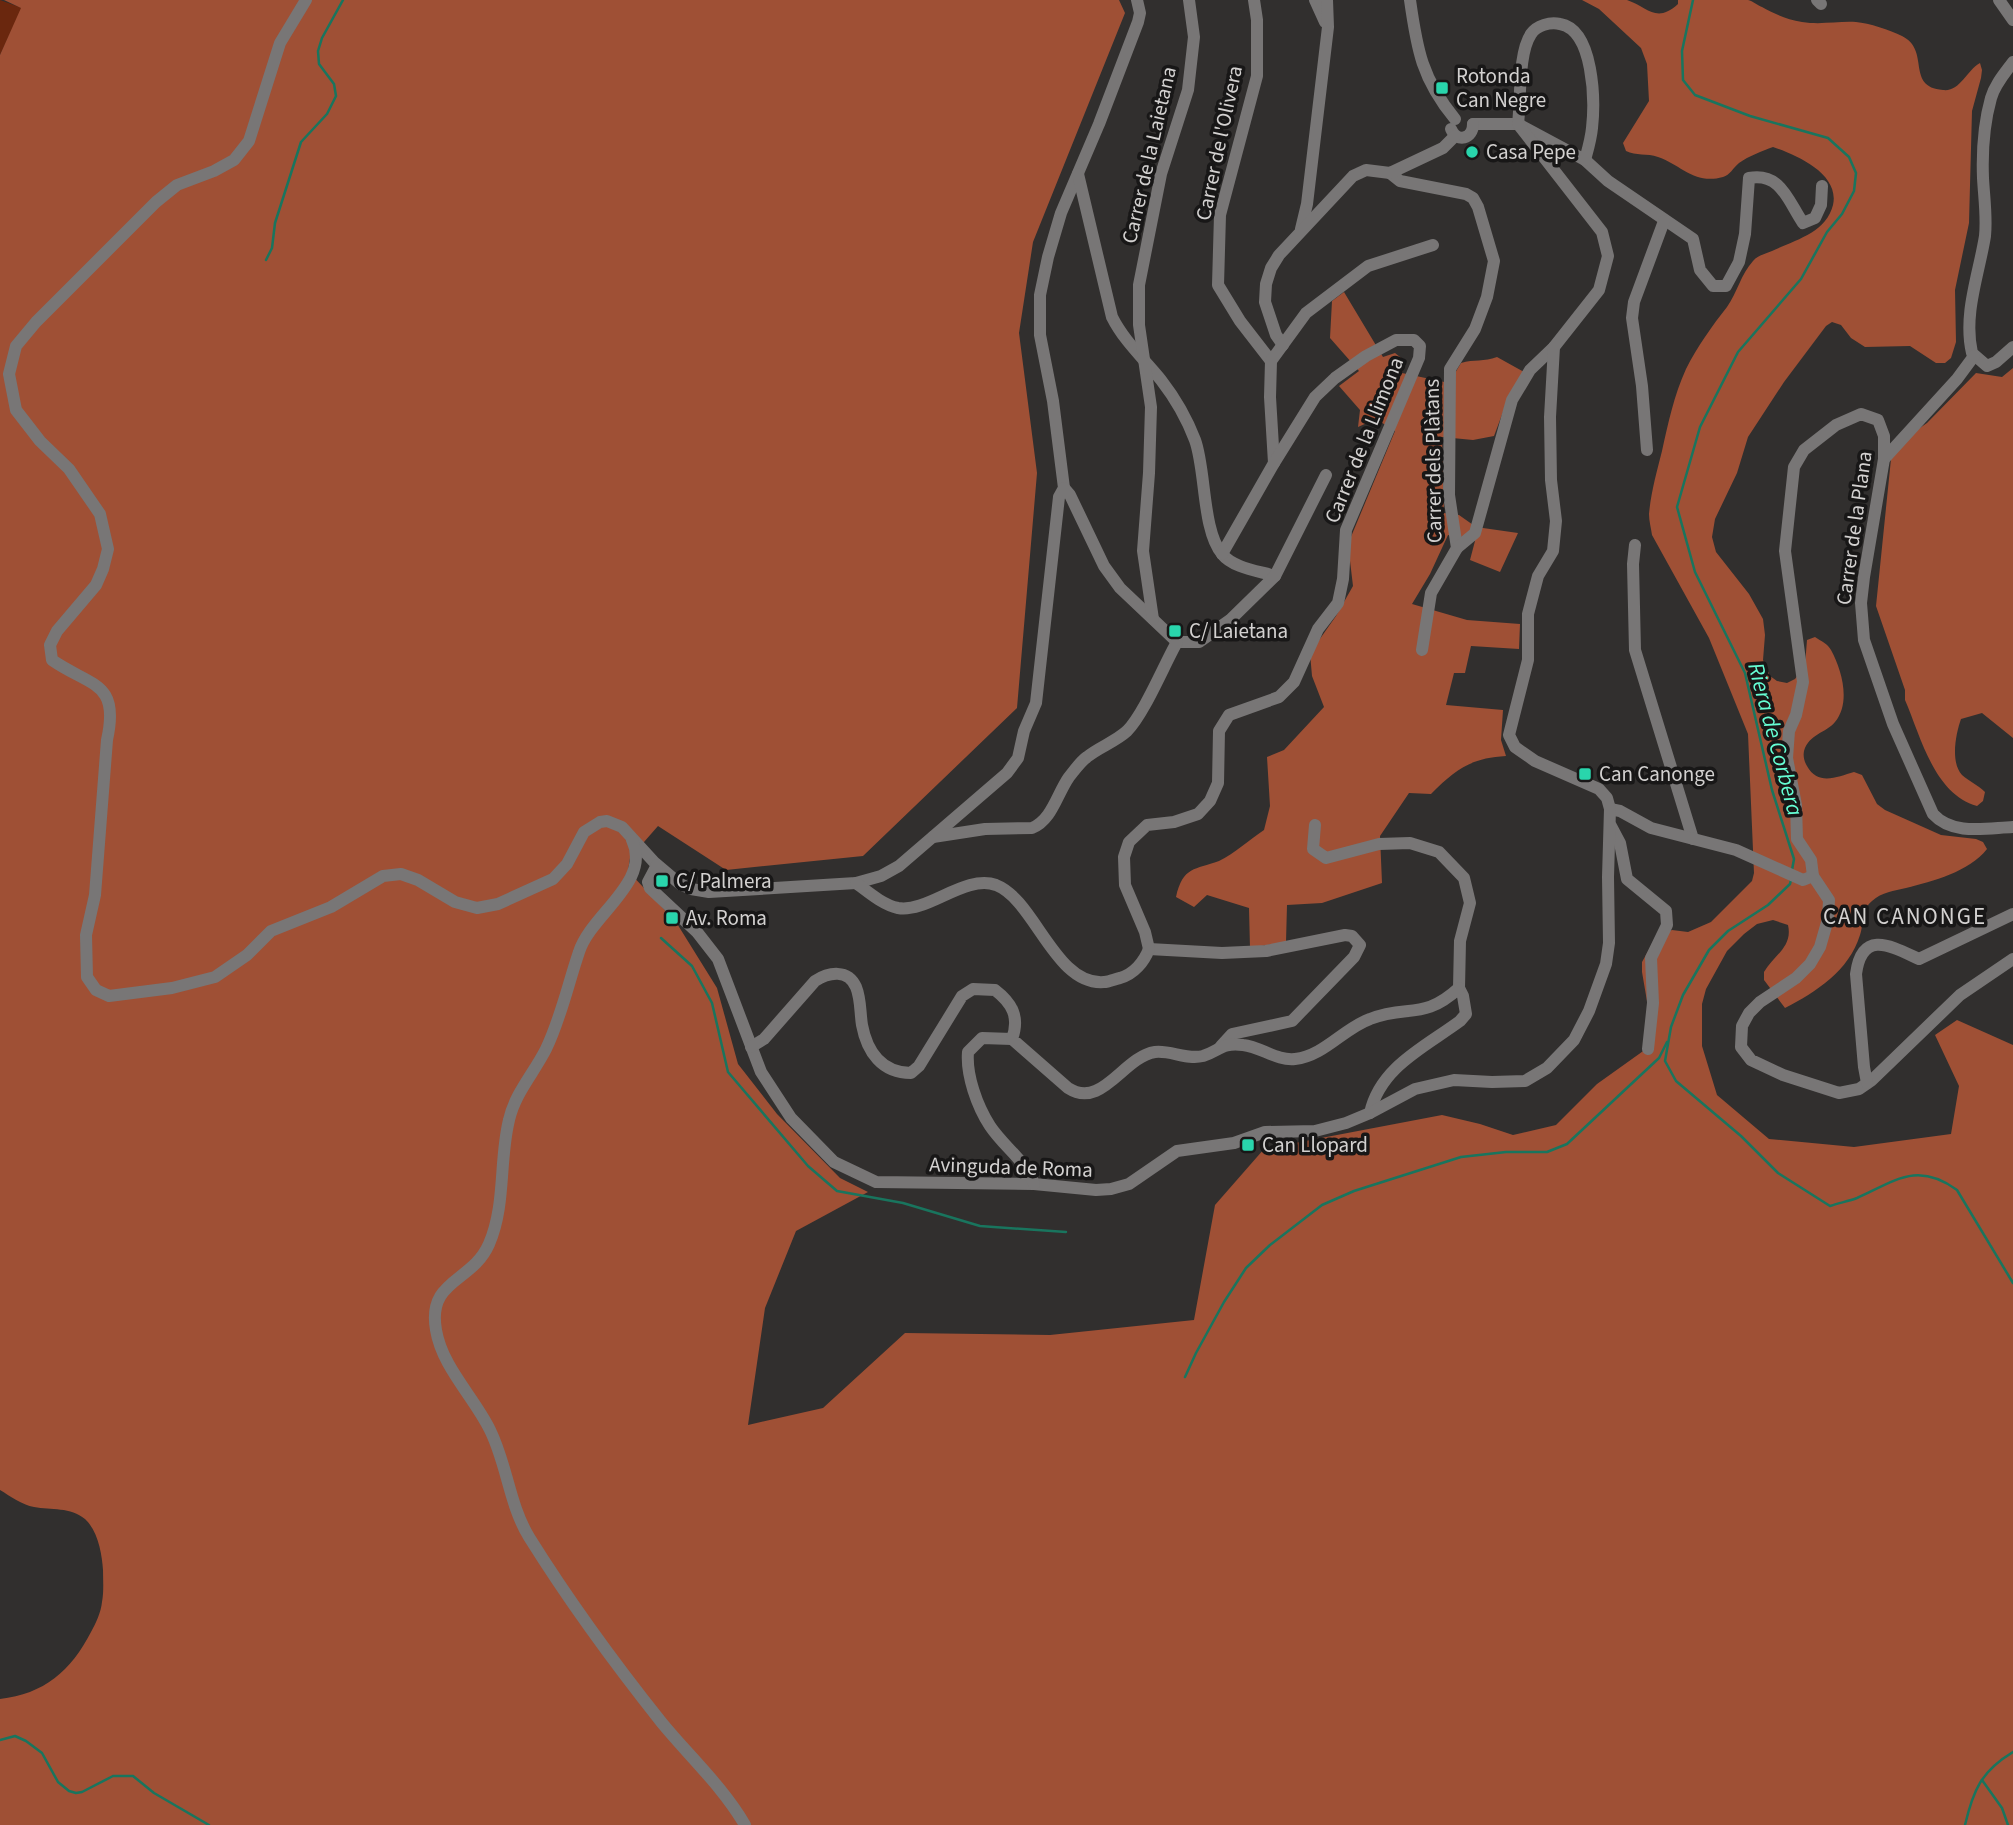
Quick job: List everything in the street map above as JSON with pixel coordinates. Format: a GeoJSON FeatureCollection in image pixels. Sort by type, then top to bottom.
{"type":"FeatureCollection","features":[{"type":"Feature","properties":{"kind":"street"},"geometry":{"type":"LineString","coordinates":[[306,0],[280,43],[249,141],[234,160],[177,185],[156,202],[36,322],[16,346],[9,374],[16,410],[40,441],[69,469],[100,514],[108,549],[96,585],[57,631],[50,645],[52,660],[98,687],[109,700],[112,716],[107,740],[95,895],[86,935],[87,977],[96,990],[109,996],[172,988],[215,977],[247,955],[271,931],[331,907],[383,876],[401,874],[418,880],[455,902],[477,908],[498,904],[553,879],[567,864],[584,832],[595,823],[607,821],[629,833],[655,876]]}},
{"type":"Feature","properties":{"kind":"street"},"geometry":{"type":"LineString","coordinates":[[1137,0],[1140,13],[1138,22],[1055,230],[1039,309],[1040,335],[1053,401],[1064,488],[1070,495],[1104,566],[1120,588],[1177,642],[1199,642],[1230,620],[1275,576],[1326,475]]}},
{"type":"Feature","properties":{"kind":"street","name":"Carrer de la Laietana"},"geometry":{"type":"LineString","coordinates":[[1153,619],[1143,551],[1151,407],[1139,325],[1139,285],[1161,174],[1188,90],[1194,37],[1189,0]]}},
{"type":"Feature","properties":{"kind":"street","name":"Carrer de l'Olivera"},"geometry":{"type":"LineString","coordinates":[[1254,0],[1257,20],[1257,76],[1220,215],[1218,285],[1240,321],[1271,362]]}},
{"type":"Feature","properties":{"kind":"street"},"geometry":{"type":"LineString","coordinates":[[1315,0],[1328,27]]}},
{"type":"Feature","properties":{"kind":"street"},"geometry":{"type":"LineString","coordinates":[[1301,232],[1307,204],[1328,27],[1327,0]]}},
{"type":"Feature","properties":{"kind":"street"},"geometry":{"type":"LineString","coordinates":[[1410,0],[1422,65],[1441,103],[1455,119]]}},
{"type":"Feature","properties":{"kind":"street"},"geometry":{"type":"LineString","coordinates":[[1999,0],[2013,20]]}},
{"type":"Feature","properties":{"kind":"street"},"geometry":{"type":"LineString","coordinates":[[1457,548],[1475,533],[1512,400],[1530,370],[1554,347],[1599,290],[1608,256],[1602,232],[1518,124],[1523,62],[1531,34],[1538,27],[1547,24],[1570,26],[1577,33],[1591,70],[1592,127],[1586,160]]}},
{"type":"Feature","properties":{"kind":"street"},"geometry":{"type":"LineString","coordinates":[[2013,62],[1993,90],[1987,114],[1983,175],[1986,215],[1973,288],[1970,348],[1974,356],[1987,366],[1992,365],[2013,347]]}},
{"type":"Feature","properties":{"kind":"street"},"geometry":{"type":"LineString","coordinates":[[1454,136],[1451,126],[1455,119],[1465,117],[1473,124],[1518,124],[1586,160],[1608,181],[1693,239],[1700,270],[1713,286],[1726,286],[1739,262],[1745,234],[1748,178],[1759,176],[1779,183],[1803,223],[1815,218],[1821,205],[1822,186]]}},
{"type":"Feature","properties":{"kind":"street"},"geometry":{"type":"LineString","coordinates":[[1454,136],[1468,137],[1472,133],[1473,124]]}},
{"type":"Feature","properties":{"kind":"street"},"geometry":{"type":"LineString","coordinates":[[1283,345],[1269,319],[1265,302],[1266,284],[1279,255],[1353,176],[1366,170],[1390,173],[1443,148],[1454,136]]}},
{"type":"Feature","properties":{"kind":"street","name":"Carrer dels Plàtans"},"geometry":{"type":"LineString","coordinates":[[1390,173],[1400,181],[1466,194],[1473,198],[1494,261],[1487,298],[1475,329],[1450,369],[1448,495],[1457,548],[1431,593],[1422,650]]}},
{"type":"Feature","properties":{"kind":"street"},"geometry":{"type":"LineString","coordinates":[[1077,174],[1112,317],[1117,328],[1161,381],[1180,409],[1196,444],[1213,537],[1222,554],[1233,563],[1275,576]]}},
{"type":"Feature","properties":{"kind":"street"},"geometry":{"type":"LineString","coordinates":[[1647,450],[1642,386],[1632,318],[1634,302],[1664,221]]}},
{"type":"Feature","properties":{"kind":"street"},"geometry":{"type":"LineString","coordinates":[[1274,463],[1271,362],[1306,313],[1368,266],[1433,246]]}},
{"type":"Feature","properties":{"kind":"street","name":"Carrer de la Llimona"},"geometry":{"type":"LineString","coordinates":[[1149,949],[1145,932],[1125,886],[1124,858],[1129,842],[1147,825],[1174,822],[1198,814],[1210,801],[1218,783],[1219,731],[1230,715],[1279,697],[1294,682],[1318,629],[1338,603],[1343,579],[1346,530],[1419,358],[1420,346],[1414,340],[1396,340],[1366,356],[1335,378],[1315,397],[1222,554]]}},
{"type":"Feature","properties":{"kind":"street"},"geometry":{"type":"LineString","coordinates":[[1554,347],[1550,417],[1551,480],[1556,521],[1553,551],[1538,576],[1528,614],[1528,660],[1509,735],[1515,747],[1535,761],[1599,789],[1607,798],[1611,825],[1620,843],[1627,879],[1666,911],[1667,925],[1651,958],[1653,1003],[1648,1049]]}},
{"type":"Feature","properties":{"kind":"street"},"geometry":{"type":"LineString","coordinates":[[1884,459],[1957,379],[1974,356]]}},
{"type":"Feature","properties":{"kind":"street","name":"Carrer de la Plana"},"geometry":{"type":"LineString","coordinates":[[2013,827],[1953,827],[1942,824],[1933,814],[1893,724],[1868,656],[1861,603],[1867,552],[1884,459],[1884,436],[1878,420],[1861,414],[1821,435],[1804,450],[1794,467],[1784,551],[1803,682],[1796,715],[1789,731],[1787,758],[1796,805],[1797,839],[1811,860],[1808,878],[1829,900],[1828,919],[1820,947],[1810,964],[1796,978],[1760,1002],[1749,1013],[1742,1026],[1741,1047],[1751,1060],[1783,1075],[1839,1093],[1858,1089],[1960,995],[2013,959]]}},
{"type":"Feature","properties":{"kind":"street"},"geometry":{"type":"LineString","coordinates":[[745,1825],[735,1808],[662,1722],[604,1646],[527,1534],[492,1432],[442,1352],[435,1321],[437,1299],[472,1268],[489,1245],[497,1213],[506,1134],[516,1097],[545,1049],[583,941],[643,860],[655,876],[699,891],[856,883],[890,872],[1007,773],[1018,758],[1024,731],[1036,703],[1059,497],[1064,488]]}},
{"type":"Feature","properties":{"kind":"street"},"geometry":{"type":"LineString","coordinates":[[1635,545],[1635,650],[1693,839]]}},
{"type":"Feature","properties":{"kind":"street"},"geometry":{"type":"LineString","coordinates":[[933,836],[985,829],[1032,828],[1040,825],[1069,778],[1087,757],[1113,743],[1129,729],[1177,642]]}},
{"type":"Feature","properties":{"kind":"street"},"geometry":{"type":"LineString","coordinates":[[1610,809],[1620,811],[1651,828],[1736,850],[1787,873],[1808,878]]}},
{"type":"Feature","properties":{"kind":"street"},"geometry":{"type":"LineString","coordinates":[[1315,825],[1313,849],[1326,858],[1379,845],[1410,843],[1439,852],[1464,878],[1470,904],[1460,941],[1458,988],[1463,996],[1466,1014],[1450,1029],[1398,1064],[1383,1084],[1370,1114]]}},
{"type":"Feature","properties":{"kind":"street","name":"Avinguda de Roma"},"geometry":{"type":"LineString","coordinates":[[636,867],[639,876],[655,876],[708,944],[718,959],[761,1072],[791,1118],[834,1162],[876,1182],[1034,1184],[1096,1190],[1129,1184],[1177,1152],[1234,1143],[1265,1132],[1315,1131],[1346,1124],[1370,1114],[1415,1089],[1454,1080],[1525,1081],[1547,1069],[1574,1040],[1589,1011],[1606,964],[1609,943],[1611,825]]}},
{"type":"Feature","properties":{"kind":"street"},"geometry":{"type":"LineString","coordinates":[[629,833],[637,851],[636,867]]}},
{"type":"Feature","properties":{"kind":"street"},"geometry":{"type":"LineString","coordinates":[[623,889],[655,876]]}},
{"type":"Feature","properties":{"kind":"street"},"geometry":{"type":"LineString","coordinates":[[856,883],[885,903],[898,908],[913,907],[979,884],[994,884],[1009,893],[1070,970],[1103,983],[1126,976],[1142,964],[1149,949],[1222,953],[1266,951],[1345,935],[1357,939],[1360,944],[1354,957],[1292,1021],[1232,1034],[1221,1046],[1203,1056],[1157,1052],[1147,1055],[1090,1095],[1078,1095],[1012,1039],[982,1038],[968,1052],[967,1062],[974,1090],[990,1126],[1029,1171],[1034,1184]]}},
{"type":"Feature","properties":{"kind":"street"},"geometry":{"type":"LineString","coordinates":[[1867,1083],[1856,974],[1857,961],[1867,948],[1875,944],[1889,945],[1919,959],[2013,914]]}},
{"type":"Feature","properties":{"kind":"street"},"geometry":{"type":"LineString","coordinates":[[751,1047],[764,1039],[815,981],[834,972],[846,976],[857,990],[865,1039],[881,1064],[890,1070],[911,1073],[919,1066],[962,996],[974,989],[995,989],[1012,1006],[1017,1026],[1012,1039]]}},
{"type":"Feature","properties":{"kind":"street"},"geometry":{"type":"LineString","coordinates":[[1221,1046],[1242,1045],[1295,1059],[1326,1047],[1368,1019],[1435,1006],[1458,988]]}},
{"type":"Feature","properties":{"kind":"shaded area"},"geometry":{"type":"Polygon","coordinates":[[[0,0],[22,8],[0,55],[0,0]]]}},
{"type":"Feature","properties":{"kind":"shaded area"},"geometry":{"type":"Polygon","coordinates":[[[4,0],[1119,0],[1125,13],[1033,242],[1019,333],[1037,473],[1017,708],[863,856],[726,870],[658,826],[630,858],[628,871],[676,922],[717,988],[738,1064],[777,1114],[840,1178],[868,1192],[796,1231],[765,1308],[748,1425],[823,1408],[905,1333],[1050,1335],[1194,1320],[1215,1205],[1264,1149],[1442,1115],[1513,1135],[1556,1125],[1597,1084],[1646,1049],[1648,1007],[1642,962],[1651,946],[1664,933],[1672,930],[1688,932],[1711,922],[1752,881],[1754,873],[1748,734],[1709,638],[1652,535],[1649,514],[1654,482],[1669,420],[1686,369],[1730,302],[1745,272],[1759,256],[1817,229],[1829,215],[1833,194],[1830,184],[1815,167],[1773,147],[1743,160],[1725,176],[1713,179],[1696,176],[1658,157],[1626,151],[1623,143],[1649,101],[1647,64],[1641,48],[1599,9],[1582,0],[1627,0],[1652,12],[1664,13],[1678,4],[1678,0],[1748,0],[1797,21],[1856,22],[1873,25],[1911,42],[1925,82],[1943,90],[1954,88],[1980,63],[1981,78],[1972,111],[1969,223],[1955,290],[1956,342],[1951,358],[1945,363],[1936,363],[1910,346],[1865,347],[1851,338],[1841,325],[1832,322],[1826,326],[1784,382],[1748,437],[1737,473],[1715,519],[1712,537],[1716,552],[1749,594],[1763,619],[1763,660],[1770,676],[1787,683],[1795,679],[1805,665],[1807,640],[1815,637],[1828,646],[1835,658],[1843,686],[1843,706],[1835,722],[1806,745],[1804,758],[1811,772],[1822,778],[1854,772],[1862,775],[1877,804],[1885,810],[1941,835],[1976,839],[1983,842],[1987,849],[1961,870],[1888,892],[1872,901],[1864,913],[1855,948],[1840,970],[1808,995],[1785,1008],[1764,980],[1764,972],[1785,945],[1789,933],[1788,925],[1773,920],[1757,924],[1727,951],[1706,989],[1702,1004],[1702,1046],[1717,1095],[1769,1139],[1854,1147],[1951,1134],[1959,1086],[1935,1035],[1957,1020],[2013,1045],[2013,1825],[0,1825],[0,1699],[43,1686],[65,1669],[83,1646],[96,1621],[103,1586],[98,1543],[85,1519],[67,1511],[30,1506],[0,1490],[0,55],[21,8],[4,0]]]}},
{"type":"Feature","properties":{"kind":"shaded area"},"geometry":{"type":"Polygon","coordinates":[[[1344,292],[1383,357],[1395,353],[1405,361],[1402,373],[1449,383],[1461,363],[1497,357],[1524,372],[1506,404],[1494,436],[1473,440],[1442,437],[1444,513],[1459,515],[1476,527],[1518,533],[1500,572],[1470,560],[1475,541],[1448,535],[1412,604],[1467,620],[1520,624],[1519,649],[1471,646],[1465,673],[1454,673],[1446,705],[1503,710],[1501,740],[1506,756],[1483,759],[1465,766],[1431,794],[1409,793],[1380,836],[1382,883],[1322,903],[1287,905],[1286,942],[1250,948],[1249,908],[1207,895],[1194,907],[1176,897],[1186,874],[1225,858],[1264,830],[1270,806],[1267,757],[1284,750],[1324,707],[1312,676],[1310,653],[1353,586],[1348,544],[1395,431],[1376,419],[1358,427],[1360,410],[1339,386],[1359,371],[1330,338],[1332,301],[1344,292]]]}},
{"type":"Feature","properties":{"kind":"shaded area"},"geometry":{"type":"Polygon","coordinates":[[[2013,368],[2013,738],[1982,713],[1961,719],[1956,739],[1956,763],[1962,775],[1985,792],[1983,801],[1977,806],[1962,800],[1950,790],[1923,747],[1905,700],[1905,690],[1876,606],[1891,459],[1914,432],[1927,423],[1976,373],[2002,377],[2013,368]]]}},
{"type":"Feature","properties":{"kind":"waterway"},"geometry":{"type":"LineString","coordinates":[[266,260],[272,248],[275,223],[301,142],[327,114],[336,96],[334,84],[319,64],[318,51],[322,38],[343,0]]}},
{"type":"Feature","properties":{"kind":"waterway","name":"Riera de Corbera"},"geometry":{"type":"LineString","coordinates":[[1693,0],[1682,51],[1683,80],[1695,95],[1750,116],[1828,138],[1849,157],[1856,173],[1854,191],[1801,279],[1738,352],[1700,427],[1677,507],[1695,572],[1745,673],[1772,790],[1794,859],[1792,870]]}},
{"type":"Feature","properties":{"kind":"waterway","name":"Riera de Corbera"},"geometry":{"type":"LineString","coordinates":[[1791,880],[1768,905],[1728,931],[1709,950],[1683,995],[1671,1027],[1665,1061],[1676,1081],[1741,1136],[1778,1173],[1830,1206],[1857,1198],[1906,1177],[1918,1175],[1943,1181],[1957,1190],[2013,1283]]}},
{"type":"Feature","properties":{"kind":"waterway"},"geometry":{"type":"LineString","coordinates":[[661,938],[692,966],[712,1003],[728,1072],[808,1166],[837,1191],[903,1203],[980,1226],[1066,1232]]}},
{"type":"Feature","properties":{"kind":"waterway"},"geometry":{"type":"LineString","coordinates":[[1185,1377],[1224,1302],[1246,1268],[1270,1245],[1322,1205],[1354,1191],[1461,1157],[1506,1152],[1547,1152],[1567,1144],[1659,1058],[1667,1042]]}},
{"type":"Feature","properties":{"kind":"waterway"},"geometry":{"type":"LineString","coordinates":[[0,1740],[15,1736],[26,1741],[42,1753],[58,1782],[69,1791],[82,1792],[113,1776],[133,1776],[154,1793],[209,1825]]}},
{"type":"Feature","properties":{"kind":"waterway","name":"Riera de Corbera"},"geometry":{"type":"LineString","coordinates":[[1965,1825],[1980,1783],[1993,1767],[2013,1752]]}},
{"type":"Feature","properties":{"kind":"waterway"},"geometry":{"type":"LineString","coordinates":[[1982,1780],[2002,1808],[2008,1825]]}},
{"type":"Feature","properties":{"kind":"place","name":"Rotonda Can Negre"},"geometry":{"type":"Point","coordinates":[1442,88]}},
{"type":"Feature","properties":{"kind":"place","name":"Casa Pepe"},"geometry":{"type":"Point","coordinates":[1472,152]}},
{"type":"Feature","properties":{"kind":"place","name":"C/ Laietana"},"geometry":{"type":"Point","coordinates":[1175,631]}},
{"type":"Feature","properties":{"kind":"place","name":"Can Canonge"},"geometry":{"type":"Point","coordinates":[1585,774]}},
{"type":"Feature","properties":{"kind":"place","name":"C/ Palmera"},"geometry":{"type":"Point","coordinates":[662,881]}},
{"type":"Feature","properties":{"kind":"place","name":"Av. Roma"},"geometry":{"type":"Point","coordinates":[672,918]}},
{"type":"Feature","properties":{"kind":"place","name":"Can Llopard"},"geometry":{"type":"Point","coordinates":[1248,1145]}},
{"type":"Feature","properties":{"kind":"district","name":"CAN CANONGE"},"geometry":{"type":"Point","coordinates":[1905,916]}}]}
